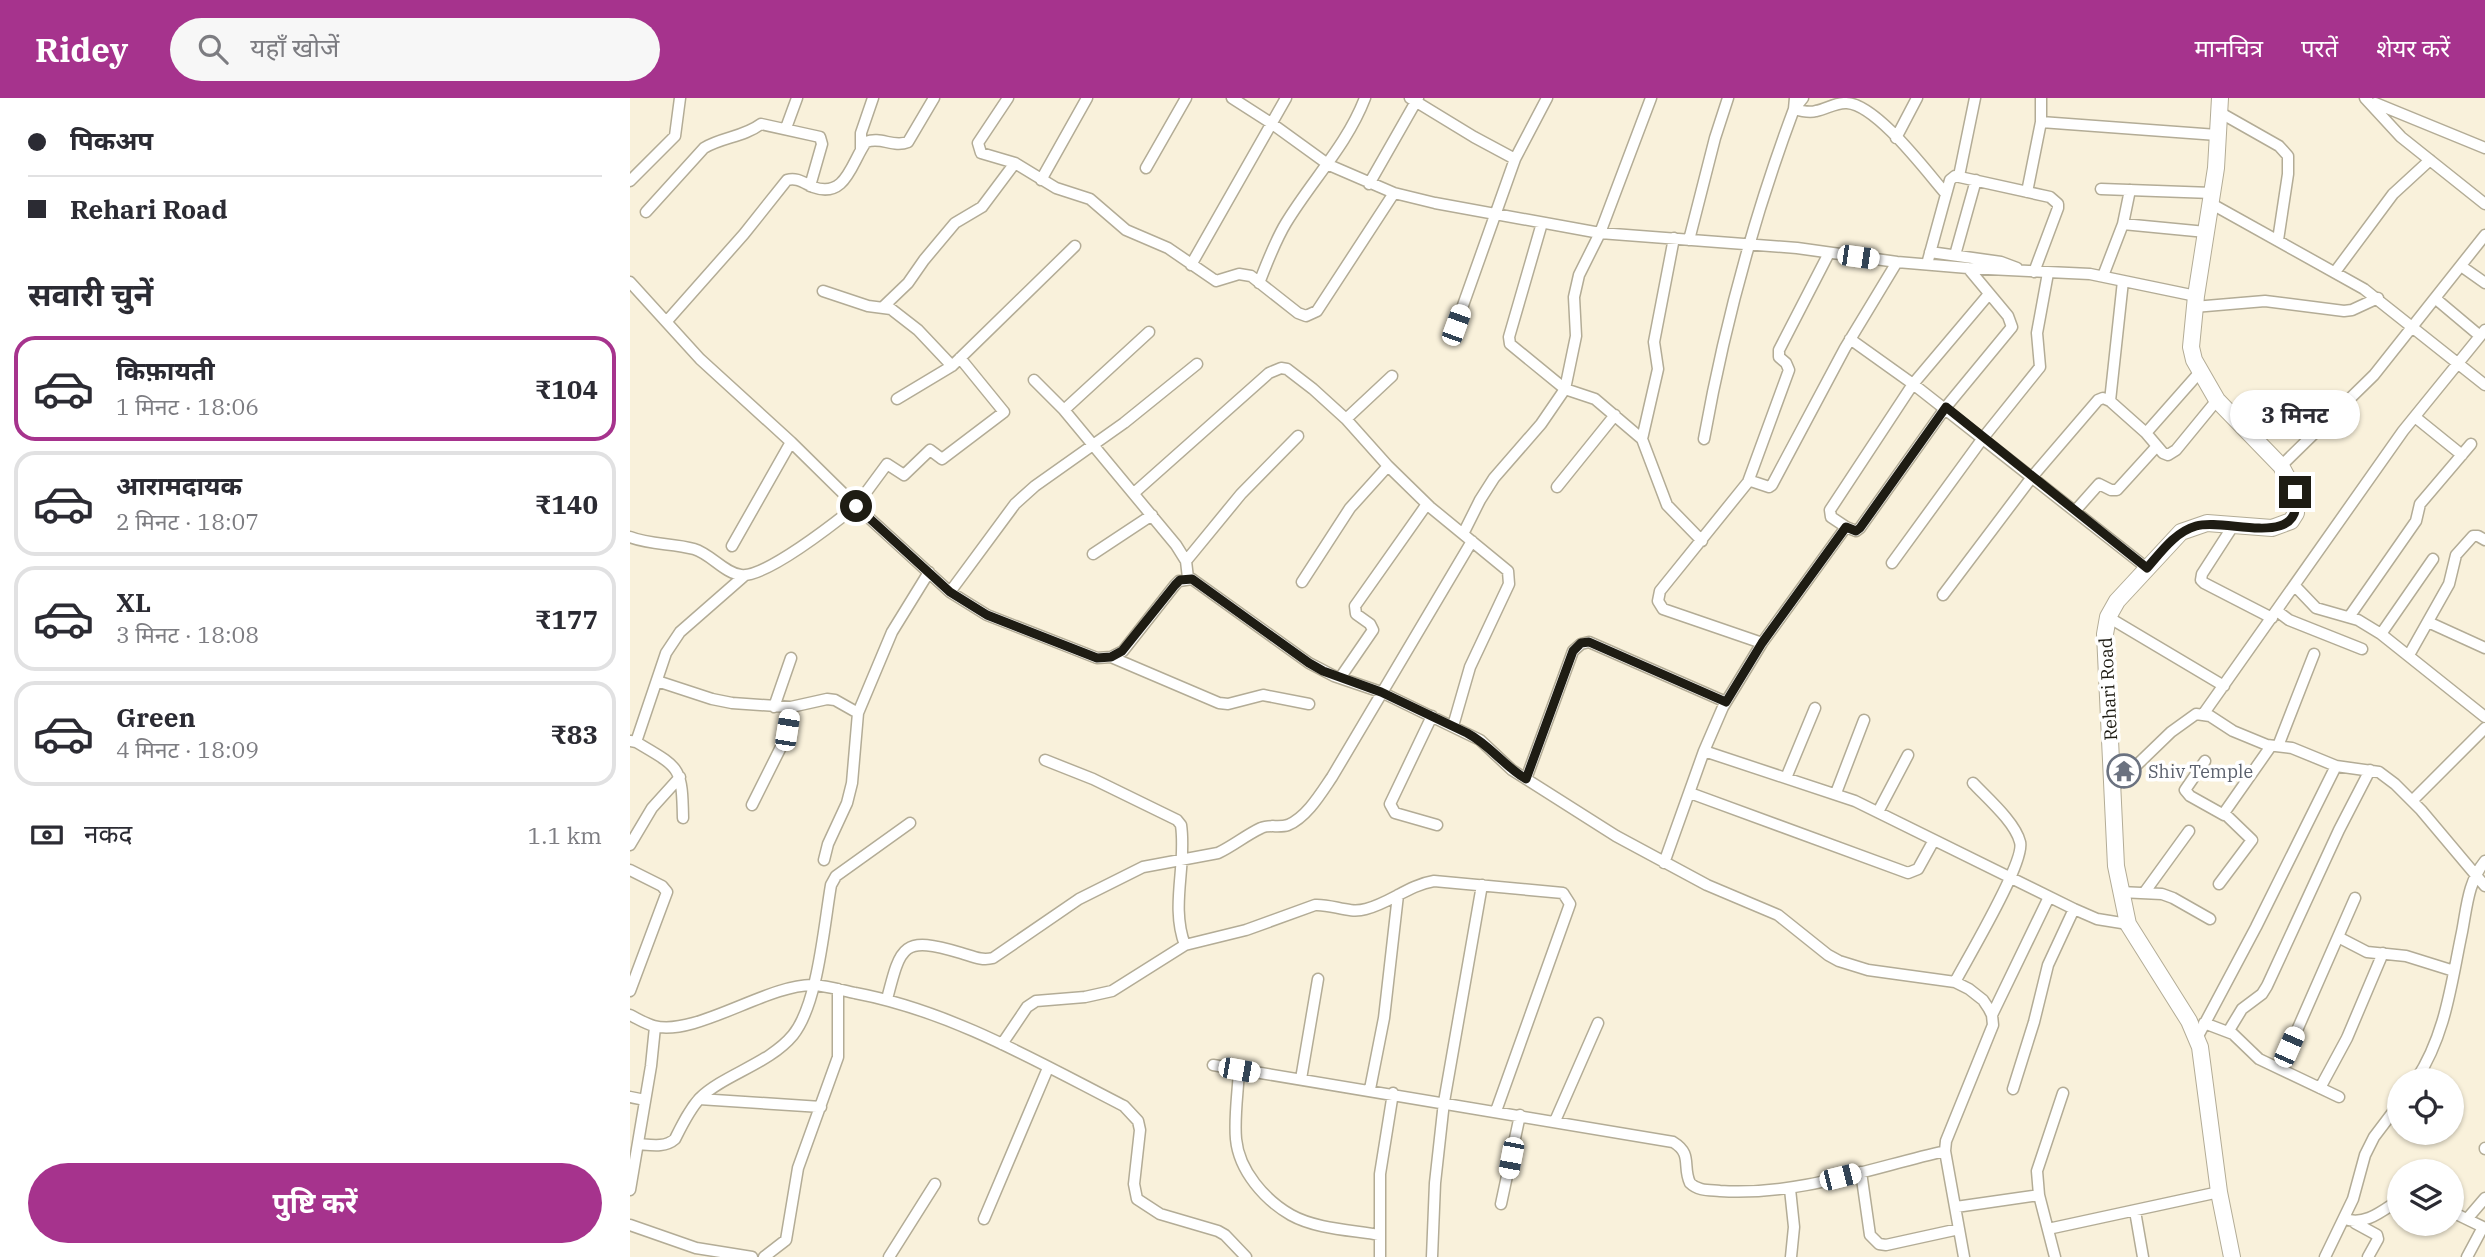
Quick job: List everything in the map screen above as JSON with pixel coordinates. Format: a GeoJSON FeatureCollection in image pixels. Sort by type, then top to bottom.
{"type":"FeatureCollection","features":[{"type":"Feature","properties":{"kind":"main road","name":"Rehari Road"},"geometry":{"type":"LineString","coordinates":[[2219,105],[2211,198],[2191,346],[2199,373],[2217,400],[2281,466],[2295,492],[2296,513],[2291,521],[2272,528],[2207,523],[2181,531],[2117,601],[2108,617],[2105,634],[2116,866],[2120,892],[2128,924],[2189,1021],[2200,1031],[2219,1192],[2232,1257]]}},
{"type":"Feature","properties":{"kind":"street"},"geometry":{"type":"LineString","coordinates":[[630,181],[675,136],[680,98]]}},
{"type":"Feature","properties":{"kind":"street"},"geometry":{"type":"LineString","coordinates":[[786,128],[797,98]]}},
{"type":"Feature","properties":{"kind":"street"},"geometry":{"type":"LineString","coordinates":[[861,150],[861,133],[873,98]]}},
{"type":"Feature","properties":{"kind":"street"},"geometry":{"type":"LineString","coordinates":[[667,321],[744,234],[787,180],[795,179],[829,190],[839,187],[866,142],[872,140],[897,145],[908,142],[934,98]]}},
{"type":"Feature","properties":{"kind":"street"},"geometry":{"type":"LineString","coordinates":[[1008,98],[977,145],[981,153],[1015,163],[1056,188],[1090,199],[1126,230],[1168,248],[1216,281],[1240,274],[1251,276],[1298,313],[1306,316],[1317,311],[1394,193]]}},
{"type":"Feature","properties":{"kind":"street"},"geometry":{"type":"LineString","coordinates":[[1041,180],[1087,98]]}},
{"type":"Feature","properties":{"kind":"street"},"geometry":{"type":"LineString","coordinates":[[1146,168],[1186,98]]}},
{"type":"Feature","properties":{"kind":"street"},"geometry":{"type":"LineString","coordinates":[[1232,98],[1272,123],[1329,165],[1369,184],[1394,193],[1542,223],[1600,233],[1751,245],[1897,262],[2103,276],[2195,301],[2265,301],[2344,311],[2378,298]]}},
{"type":"Feature","properties":{"kind":"street"},"geometry":{"type":"LineString","coordinates":[[1191,265],[1286,98]]}},
{"type":"Feature","properties":{"kind":"street"},"geometry":{"type":"LineString","coordinates":[[1259,283],[1286,223],[1329,165],[1366,98]]}},
{"type":"Feature","properties":{"kind":"street"},"geometry":{"type":"LineString","coordinates":[[1456,325],[1515,159],[1547,98]]}},
{"type":"Feature","properties":{"kind":"street"},"geometry":{"type":"LineString","coordinates":[[887,999],[900,956],[911,946],[932,945],[981,959],[993,958],[1079,898],[1149,865],[1180,862],[1229,848],[1263,827],[1278,827],[1295,821],[1309,808],[1332,777],[1468,537],[1494,478],[1541,425],[1565,389],[1576,336],[1574,297],[1579,275],[1600,233],[1651,98]]}},
{"type":"Feature","properties":{"kind":"street"},"geometry":{"type":"LineString","coordinates":[[1689,240],[1728,98]]}},
{"type":"Feature","properties":{"kind":"street"},"geometry":{"type":"LineString","coordinates":[[1704,439],[1717,369],[1765,189],[1795,104],[1802,98]]}},
{"type":"Feature","properties":{"kind":"street"},"geometry":{"type":"LineString","coordinates":[[1896,138],[1917,98]]}},
{"type":"Feature","properties":{"kind":"street"},"geometry":{"type":"LineString","coordinates":[[1959,176],[1975,98]]}},
{"type":"Feature","properties":{"kind":"street"},"geometry":{"type":"LineString","coordinates":[[2027,192],[2041,122],[2041,98]]}},
{"type":"Feature","properties":{"kind":"street"},"geometry":{"type":"LineString","coordinates":[[1369,184],[1415,99],[1515,159]]}},
{"type":"Feature","properties":{"kind":"street"},"geometry":{"type":"LineString","coordinates":[[2367,99],[2485,148]]}},
{"type":"Feature","properties":{"kind":"street"},"geometry":{"type":"LineString","coordinates":[[2367,99],[2401,137],[2485,204]]}},
{"type":"Feature","properties":{"kind":"street"},"geometry":{"type":"LineString","coordinates":[[1795,104],[1814,112],[1843,103],[1859,105],[1876,117],[1946,194]]}},
{"type":"Feature","properties":{"kind":"street"},"geometry":{"type":"LineString","coordinates":[[2219,105],[2279,146],[2288,156],[2288,174],[2278,240]]}},
{"type":"Feature","properties":{"kind":"street"},"geometry":{"type":"LineString","coordinates":[[2041,122],[2217,135]]}},
{"type":"Feature","properties":{"kind":"street"},"geometry":{"type":"LineString","coordinates":[[646,212],[704,148],[751,131],[761,124],[817,135],[821,140],[810,186]]}},
{"type":"Feature","properties":{"kind":"street"},"geometry":{"type":"LineString","coordinates":[[2335,272],[2393,194],[2430,160]]}},
{"type":"Feature","properties":{"kind":"street"},"geometry":{"type":"LineString","coordinates":[[884,306],[908,283],[955,223],[982,207],[1015,163]]}},
{"type":"Feature","properties":{"kind":"street"},"geometry":{"type":"LineString","coordinates":[[1927,264],[1952,177],[1959,176],[2050,197],[2058,204],[2028,272]]}},
{"type":"Feature","properties":{"kind":"street"},"geometry":{"type":"LineString","coordinates":[[1955,255],[1976,180]]}},
{"type":"Feature","properties":{"kind":"street"},"geometry":{"type":"LineString","coordinates":[[2101,189],[2211,198],[2378,298],[2485,385]]}},
{"type":"Feature","properties":{"kind":"street"},"geometry":{"type":"LineString","coordinates":[[2103,276],[2123,224],[2130,190]]}},
{"type":"Feature","properties":{"kind":"street"},"geometry":{"type":"LineString","coordinates":[[1542,223],[1509,337],[1514,348],[1565,389],[1595,399],[1642,439],[1667,505],[1702,541]]}},
{"type":"Feature","properties":{"kind":"street"},"geometry":{"type":"LineString","coordinates":[[2123,224],[2206,232]]}},
{"type":"Feature","properties":{"kind":"street"},"geometry":{"type":"LineString","coordinates":[[2281,466],[2374,375],[2485,235]]}},
{"type":"Feature","properties":{"kind":"street"},"geometry":{"type":"LineString","coordinates":[[1642,439],[1658,369],[1654,342],[1674,238]]}},
{"type":"Feature","properties":{"kind":"street"},"geometry":{"type":"LineString","coordinates":[[897,399],[956,362],[1075,246]]}},
{"type":"Feature","properties":{"kind":"street"},"geometry":{"type":"LineString","coordinates":[[1930,252],[2001,262],[2028,272]]}},
{"type":"Feature","properties":{"kind":"street"},"geometry":{"type":"LineString","coordinates":[[1762,643],[1663,609],[1659,605],[1660,591],[1748,482],[1789,370],[1779,357],[1779,350],[1829,253]]}},
{"type":"Feature","properties":{"kind":"street"},"geometry":{"type":"LineString","coordinates":[[1748,482],[1772,485],[1850,339],[1897,262]]}},
{"type":"Feature","properties":{"kind":"street"},"geometry":{"type":"LineString","coordinates":[[2461,266],[2485,283]]}},
{"type":"Feature","properties":{"kind":"street"},"geometry":{"type":"LineString","coordinates":[[1968,268],[2008,316],[2012,327],[1946,407],[1860,528],[1856,531],[1846,527],[1831,517],[1830,510],[1913,384],[1989,294]]}},
{"type":"Feature","properties":{"kind":"street"},"geometry":{"type":"LineString","coordinates":[[1892,563],[1983,438],[2040,367],[2036,333],[2048,273]]}},
{"type":"Feature","properties":{"kind":"street"},"geometry":{"type":"LineString","coordinates":[[2110,401],[2123,281]]}},
{"type":"Feature","properties":{"kind":"street"},"geometry":{"type":"LineString","coordinates":[[630,282],[700,359],[856,506],[950,592],[987,615],[1097,658],[1111,657],[1122,651],[1175,585],[1188,578],[1192,579],[1309,663],[1340,678],[1381,692],[1480,740],[1512,770],[1526,779],[1664,863],[1707,885],[1778,915],[1839,961],[1868,970],[1955,982],[1983,1000],[1992,1015]]}},
{"type":"Feature","properties":{"kind":"street"},"geometry":{"type":"LineString","coordinates":[[682,818],[682,784],[674,767],[633,741],[666,653],[680,632],[744,576],[764,569],[856,506],[887,464],[904,475],[930,450],[942,459],[1004,412],[956,362],[905,320],[884,306],[868,306],[823,291]]}},
{"type":"Feature","properties":{"kind":"street"},"geometry":{"type":"LineString","coordinates":[[2113,788],[2189,717],[2204,713],[2415,417],[2482,333],[2436,299]]}},
{"type":"Feature","properties":{"kind":"street"},"geometry":{"type":"LineString","coordinates":[[1064,410],[1149,332]]}},
{"type":"Feature","properties":{"kind":"street"},"geometry":{"type":"LineString","coordinates":[[1850,339],[1946,407],[2147,568]]}},
{"type":"Feature","properties":{"kind":"street"},"geometry":{"type":"LineString","coordinates":[[950,592],[1015,504],[1045,478],[1093,445],[1197,364]]}},
{"type":"Feature","properties":{"kind":"street"},"geometry":{"type":"LineString","coordinates":[[1134,494],[1275,369],[1287,369],[1314,389],[1346,419],[1427,504],[1508,571],[1509,584],[1469,667],[1453,726]]}},
{"type":"Feature","properties":{"kind":"street"},"geometry":{"type":"LineString","coordinates":[[2146,433],[2199,373]]}},
{"type":"Feature","properties":{"kind":"street"},"geometry":{"type":"LineString","coordinates":[[1346,419],[1392,376]]}},
{"type":"Feature","properties":{"kind":"street"},"geometry":{"type":"LineString","coordinates":[[1034,380],[1064,410],[1176,545],[1186,561],[1188,578]]}},
{"type":"Feature","properties":{"kind":"street"},"geometry":{"type":"LineString","coordinates":[[1943,595],[2032,477],[2093,405],[2103,398],[2110,401],[2146,433],[2163,453],[2172,454],[2217,400]]}},
{"type":"Feature","properties":{"kind":"street"},"geometry":{"type":"LineString","coordinates":[[1558,487],[1615,415]]}},
{"type":"Feature","properties":{"kind":"street"},"geometry":{"type":"LineString","coordinates":[[2415,417],[2462,455]]}},
{"type":"Feature","properties":{"kind":"street"},"geometry":{"type":"LineString","coordinates":[[1186,561],[1241,494],[1298,436]]}},
{"type":"Feature","properties":{"kind":"street"},"geometry":{"type":"LineString","coordinates":[[732,546],[791,442]]}},
{"type":"Feature","properties":{"kind":"street"},"geometry":{"type":"LineString","coordinates":[[2349,617],[2416,521],[2420,504],[2471,444]]}},
{"type":"Feature","properties":{"kind":"street"},"geometry":{"type":"LineString","coordinates":[[2075,511],[2099,484],[2117,490],[2157,446]]}},
{"type":"Feature","properties":{"kind":"street"},"geometry":{"type":"LineString","coordinates":[[1302,582],[1350,508],[1388,466]]}},
{"type":"Feature","properties":{"kind":"street"},"geometry":{"type":"LineString","coordinates":[[1340,678],[1373,630],[1370,624],[1356,614],[1355,606],[1427,504]]}},
{"type":"Feature","properties":{"kind":"street"},"geometry":{"type":"LineString","coordinates":[[1093,554],[1152,515]]}},
{"type":"Feature","properties":{"kind":"street"},"geometry":{"type":"LineString","coordinates":[[2233,526],[2202,574],[2201,580],[2204,583],[2362,649]]}},
{"type":"Feature","properties":{"kind":"street"},"geometry":{"type":"LineString","coordinates":[[1664,863],[1704,751],[1726,702],[1762,643],[1846,527]]}},
{"type":"Feature","properties":{"kind":"street"},"geometry":{"type":"LineString","coordinates":[[2409,655],[2449,584],[2456,555],[2473,536],[2485,540]]}},
{"type":"Feature","properties":{"kind":"street"},"geometry":{"type":"LineString","coordinates":[[630,537],[693,549],[744,576]]}},
{"type":"Feature","properties":{"kind":"street"},"geometry":{"type":"LineString","coordinates":[[2381,634],[2433,559]]}},
{"type":"Feature","properties":{"kind":"street"},"geometry":{"type":"LineString","coordinates":[[824,860],[828,844],[847,803],[852,783],[858,713],[891,632],[929,572]]}},
{"type":"Feature","properties":{"kind":"street"},"geometry":{"type":"LineString","coordinates":[[2295,586],[2316,608],[2349,617],[2381,634],[2485,717]]}},
{"type":"Feature","properties":{"kind":"street"},"geometry":{"type":"LineString","coordinates":[[2108,617],[2224,686]]}},
{"type":"Feature","properties":{"kind":"street"},"geometry":{"type":"LineString","coordinates":[[2428,622],[2485,648]]}},
{"type":"Feature","properties":{"kind":"street"},"geometry":{"type":"LineString","coordinates":[[1526,779],[1573,651],[1581,643],[1589,642],[1726,702]]}},
{"type":"Feature","properties":{"kind":"street"},"geometry":{"type":"LineString","coordinates":[[2224,815],[2274,746],[2314,654]]}},
{"type":"Feature","properties":{"kind":"street"},"geometry":{"type":"LineString","coordinates":[[1111,657],[1219,703],[1228,704],[1263,695],[1309,704]]}},
{"type":"Feature","properties":{"kind":"street"},"geometry":{"type":"LineString","coordinates":[[774,707],[791,658]]}},
{"type":"Feature","properties":{"kind":"street"},"geometry":{"type":"LineString","coordinates":[[657,681],[712,699],[790,708],[827,699],[858,713]]}},
{"type":"Feature","properties":{"kind":"street"},"geometry":{"type":"LineString","coordinates":[[752,805],[783,743],[790,708]]}},
{"type":"Feature","properties":{"kind":"street"},"geometry":{"type":"LineString","coordinates":[[1786,778],[1815,708]]}},
{"type":"Feature","properties":{"kind":"street"},"geometry":{"type":"LineString","coordinates":[[2204,713],[2233,731],[2274,746],[2292,748],[2336,766],[2370,770],[2385,777],[2412,801],[2485,886]]}},
{"type":"Feature","properties":{"kind":"street"},"geometry":{"type":"LineString","coordinates":[[1432,716],[1390,804],[1395,813],[1437,825]]}},
{"type":"Feature","properties":{"kind":"street"},"geometry":{"type":"LineString","coordinates":[[1836,793],[1864,720]]}},
{"type":"Feature","properties":{"kind":"street"},"geometry":{"type":"LineString","coordinates":[[2412,801],[2485,728]]}},
{"type":"Feature","properties":{"kind":"street"},"geometry":{"type":"LineString","coordinates":[[1704,751],[1836,793],[2074,909],[2097,919],[2128,924]]}},
{"type":"Feature","properties":{"kind":"street"},"geometry":{"type":"LineString","coordinates":[[1878,812],[1908,755]]}},
{"type":"Feature","properties":{"kind":"street"},"geometry":{"type":"LineString","coordinates":[[1045,760],[1093,779],[1177,820],[1181,825],[1178,924],[1185,944]]}},
{"type":"Feature","properties":{"kind":"street"},"geometry":{"type":"LineString","coordinates":[[2205,761],[2185,790],[2190,796],[2224,815],[2252,840],[2219,884]]}},
{"type":"Feature","properties":{"kind":"street"},"geometry":{"type":"LineString","coordinates":[[2336,766],[2200,1031],[2228,1032],[2239,1038],[2253,1055],[2339,1097]]}},
{"type":"Feature","properties":{"kind":"street"},"geometry":{"type":"LineString","coordinates":[[2228,1032],[2242,1009],[2262,994],[2267,986],[2339,830],[2370,770]]}},
{"type":"Feature","properties":{"kind":"street"},"geometry":{"type":"LineString","coordinates":[[630,845],[652,808],[680,777]]}},
{"type":"Feature","properties":{"kind":"street"},"geometry":{"type":"LineString","coordinates":[[1955,982],[2010,878],[2021,851],[2020,841],[2011,825],[1973,783]]}},
{"type":"Feature","properties":{"kind":"street"},"geometry":{"type":"LineString","coordinates":[[1690,793],[1908,873],[1918,869],[1934,840]]}},
{"type":"Feature","properties":{"kind":"street"},"geometry":{"type":"LineString","coordinates":[[638,1144],[670,1143],[699,1099],[789,1040],[803,1019],[813,985],[831,885],[835,876],[910,823]]}},
{"type":"Feature","properties":{"kind":"street"},"geometry":{"type":"LineString","coordinates":[[2144,893],[2189,831]]}},
{"type":"Feature","properties":{"kind":"street"},"geometry":{"type":"LineString","coordinates":[[2423,1068],[2437,1043],[2475,876],[2485,861]]}},
{"type":"Feature","properties":{"kind":"street"},"geometry":{"type":"LineString","coordinates":[[630,870],[662,886],[667,892],[630,991]]}},
{"type":"Feature","properties":{"kind":"street"},"geometry":{"type":"LineString","coordinates":[[1002,1044],[1032,1003],[1112,991],[1185,944],[1246,930],[1315,905],[1356,911],[1434,881],[1563,893],[1570,904],[1496,1111]]}},
{"type":"Feature","properties":{"kind":"street"},"geometry":{"type":"LineString","coordinates":[[1432,1257],[1435,1183],[1444,1102],[1482,885]]}},
{"type":"Feature","properties":{"kind":"street"},"geometry":{"type":"LineString","coordinates":[[2120,892],[2174,898],[2210,919]]}},
{"type":"Feature","properties":{"kind":"street"},"geometry":{"type":"LineString","coordinates":[[1370,1089],[1384,1017],[1398,894]]}},
{"type":"Feature","properties":{"kind":"street"},"geometry":{"type":"LineString","coordinates":[[1964,1257],[1945,1151],[1948,1135],[1991,1033],[1992,1015],[2049,897]]}},
{"type":"Feature","properties":{"kind":"street"},"geometry":{"type":"LineString","coordinates":[[2280,1069],[2355,898]]}},
{"type":"Feature","properties":{"kind":"street"},"geometry":{"type":"LineString","coordinates":[[2013,1089],[2034,1023],[2048,965],[2074,909]]}},
{"type":"Feature","properties":{"kind":"street"},"geometry":{"type":"LineString","coordinates":[[2338,937],[2367,952],[2418,958],[2454,971]]}},
{"type":"Feature","properties":{"kind":"street"},"geometry":{"type":"LineString","coordinates":[[2320,1088],[2347,1038],[2383,953]]}},
{"type":"Feature","properties":{"kind":"street"},"geometry":{"type":"LineString","coordinates":[[1301,1079],[1318,979]]}},
{"type":"Feature","properties":{"kind":"street"},"geometry":{"type":"LineString","coordinates":[[630,1015],[655,1027],[685,1025],[790,989],[813,985],[887,999],[1002,1044],[1124,1106],[1138,1121],[1141,1138],[1134,1184],[1137,1199],[1160,1214],[1218,1231],[1246,1257]]}},
{"type":"Feature","properties":{"kind":"street"},"geometry":{"type":"LineString","coordinates":[[764,1257],[786,1240],[798,1168],[838,1057],[838,989]]}},
{"type":"Feature","properties":{"kind":"street"},"geometry":{"type":"LineString","coordinates":[[1555,1121],[1598,1023]]}},
{"type":"Feature","properties":{"kind":"street"},"geometry":{"type":"LineString","coordinates":[[630,1190],[652,1066],[655,1027]]}},
{"type":"Feature","properties":{"kind":"street"},"geometry":{"type":"LineString","coordinates":[[1213,1065],[1370,1089],[1672,1142],[1681,1147],[1685,1154],[1690,1184],[1700,1190],[1743,1192],[1790,1189],[1945,1151]]}},
{"type":"Feature","properties":{"kind":"street"},"geometry":{"type":"LineString","coordinates":[[984,1219],[1048,1068]]}},
{"type":"Feature","properties":{"kind":"street"},"geometry":{"type":"LineString","coordinates":[[1239,1070],[1236,1139],[1242,1162],[1259,1189],[1292,1216],[1314,1223],[1380,1235]]}},
{"type":"Feature","properties":{"kind":"street"},"geometry":{"type":"LineString","coordinates":[[1380,1257],[1381,1158],[1393,1093]]}},
{"type":"Feature","properties":{"kind":"street"},"geometry":{"type":"LineString","coordinates":[[2055,1257],[2039,1195],[2039,1163],[2063,1093]]}},
{"type":"Feature","properties":{"kind":"street"},"geometry":{"type":"LineString","coordinates":[[630,1097],[645,1100]]}},
{"type":"Feature","properties":{"kind":"street"},"geometry":{"type":"LineString","coordinates":[[699,1099],[821,1107]]}},
{"type":"Feature","properties":{"kind":"street"},"geometry":{"type":"LineString","coordinates":[[1501,1204],[1520,1115]]}},
{"type":"Feature","properties":{"kind":"street"},"geometry":{"type":"LineString","coordinates":[[2325,1257],[2349,1221],[2365,1155],[2387,1120]]}},
{"type":"Feature","properties":{"kind":"street"},"geometry":{"type":"LineString","coordinates":[[1861,1172],[1870,1235],[1878,1244],[1886,1245],[1959,1229]]}},
{"type":"Feature","properties":{"kind":"street"},"geometry":{"type":"LineString","coordinates":[[889,1257],[935,1184]]}},
{"type":"Feature","properties":{"kind":"street"},"geometry":{"type":"LineString","coordinates":[[1790,1189],[1794,1227],[1791,1257]]}},
{"type":"Feature","properties":{"kind":"street"},"geometry":{"type":"LineString","coordinates":[[2048,1229],[2219,1192]]}},
{"type":"Feature","properties":{"kind":"street"},"geometry":{"type":"LineString","coordinates":[[1956,1207],[2039,1195]]}},
{"type":"Feature","properties":{"kind":"street"},"geometry":{"type":"LineString","coordinates":[[2467,1219],[2485,1198]]}},
{"type":"Feature","properties":{"kind":"street"},"geometry":{"type":"LineString","coordinates":[[2349,1221],[2365,1220],[2387,1207]]}},
{"type":"Feature","properties":{"kind":"street"},"geometry":{"type":"LineString","coordinates":[[2135,1211],[2143,1257]]}},
{"type":"Feature","properties":{"kind":"street"},"geometry":{"type":"LineString","coordinates":[[2464,1218],[2484,1227],[2467,1257]]}},
{"type":"Feature","properties":{"kind":"street"},"geometry":{"type":"LineString","coordinates":[[2349,1221],[2377,1235],[2368,1257]]}},
{"type":"Feature","properties":{"kind":"street"},"geometry":{"type":"LineString","coordinates":[[630,1225],[696,1248],[752,1257]]}},
{"type":"Feature","properties":{"kind":"place","name":"Shiv Temple"},"geometry":{"type":"Point","coordinates":[2124,771]}},
{"type":"Feature","properties":{"kind":"route"},"geometry":{"type":"LineString","coordinates":[[856,506],[950,592],[987,615],[1097,658],[1111,657],[1122,651],[1175,585],[1180,580],[1192,579],[1309,663],[1323,671],[1381,692],[1467,733],[1480,740],[1512,770],[1526,779],[1573,651],[1581,643],[1589,642],[1726,702],[1762,643],[1846,527],[1856,531],[1860,528],[1946,407],[2147,568],[2181,531],[2195,526],[2207,523],[2272,528],[2291,521],[2296,513],[2295,492]]}}]}
